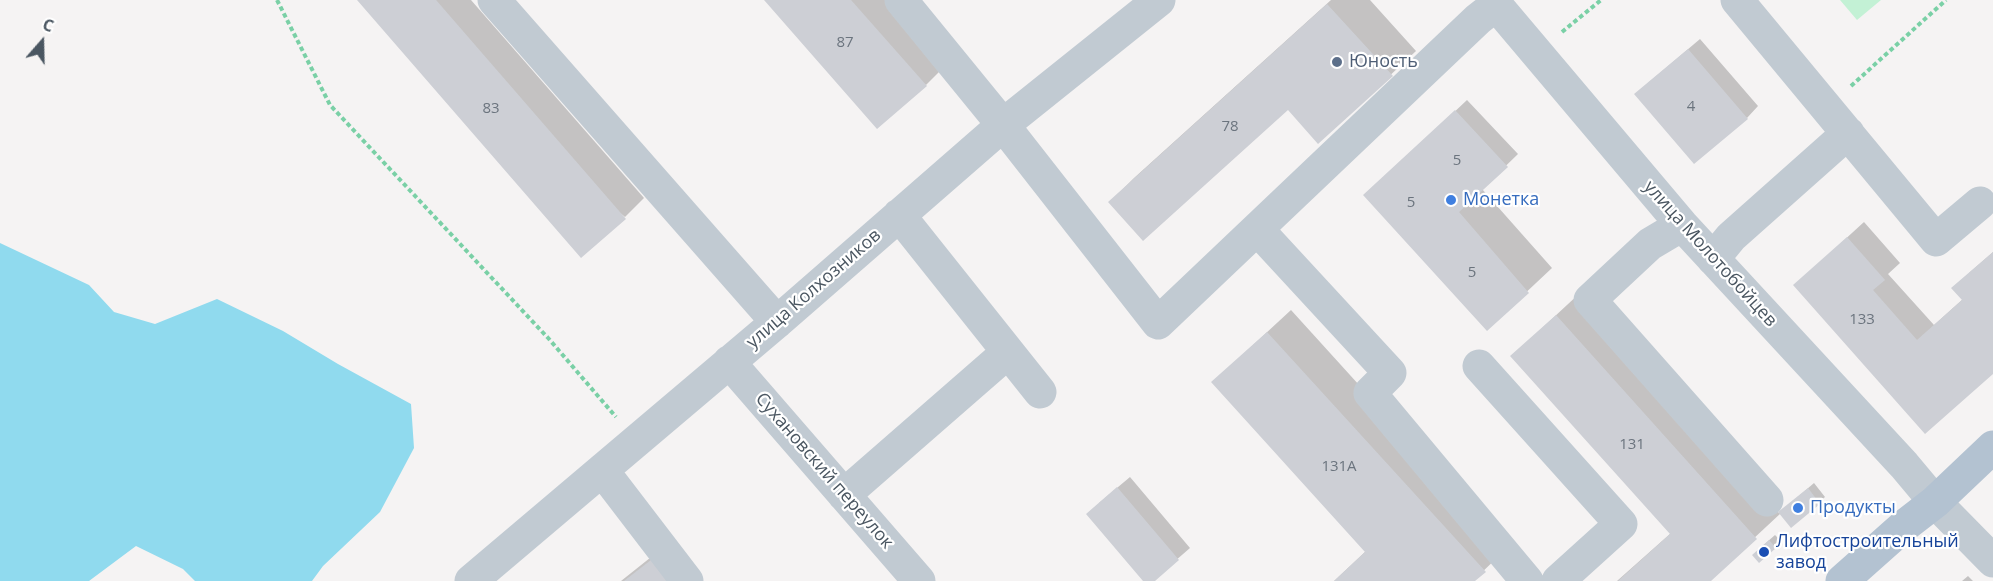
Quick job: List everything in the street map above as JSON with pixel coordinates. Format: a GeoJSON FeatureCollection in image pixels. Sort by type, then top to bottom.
{"type":"FeatureCollection","features":[{"type":"Feature","properties":{"kind":"main road"},"geometry":{"type":"LineString","coordinates":[[1842,581],[1935,502],[1993,447]]}},
{"type":"Feature","properties":{"kind":"street"},"geometry":{"type":"LineString","coordinates":[[494,0],[777,322]]}},
{"type":"Feature","properties":{"kind":"street"},"geometry":{"type":"LineString","coordinates":[[901,0],[1003,125],[1158,323],[1494,3]]}},
{"type":"Feature","properties":{"kind":"street","name":"улица Колхозников"},"geometry":{"type":"LineString","coordinates":[[471,581],[777,322],[1003,125],[1159,0]]}},
{"type":"Feature","properties":{"kind":"street"},"geometry":{"type":"LineString","coordinates":[[1737,0],[1936,240],[1980,203]]}},
{"type":"Feature","properties":{"kind":"street","name":"улица Молотобойцев"},"geometry":{"type":"LineString","coordinates":[[1494,3],[1682,225],[1904,465],[1935,502],[1993,561]]}},
{"type":"Feature","properties":{"kind":"street"},"geometry":{"type":"LineString","coordinates":[[1713,259],[1731,237],[1848,133]]}},
{"type":"Feature","properties":{"kind":"street"},"geometry":{"type":"LineString","coordinates":[[899,215],[1040,392]]}},
{"type":"Feature","properties":{"kind":"street"},"geometry":{"type":"LineString","coordinates":[[1682,225],[1650,244],[1590,300],[1767,500]]}},
{"type":"Feature","properties":{"kind":"street"},"geometry":{"type":"LineString","coordinates":[[1257,229],[1390,374],[1370,393],[1527,581]]}},
{"type":"Feature","properties":{"kind":"street"},"geometry":{"type":"LineString","coordinates":[[844,495],[1008,352]]}},
{"type":"Feature","properties":{"kind":"street","name":"Сухановский переулок"},"geometry":{"type":"LineString","coordinates":[[729,362],[919,581]]}},
{"type":"Feature","properties":{"kind":"street"},"geometry":{"type":"LineString","coordinates":[[1479,366],[1621,524],[1558,581]]}},
{"type":"Feature","properties":{"kind":"street"},"geometry":{"type":"LineString","coordinates":[[602,470],[687,581]]}},
{"type":"Feature","properties":{"kind":"path"},"geometry":{"type":"LineString","coordinates":[[277,0],[330,105],[549,339],[636,441]]}},
{"type":"Feature","properties":{"kind":"path"},"geometry":{"type":"LineString","coordinates":[[1537,55],[1601,0]]}},
{"type":"Feature","properties":{"kind":"path"},"geometry":{"type":"LineString","coordinates":[[1827,108],[1946,0]]}},
{"type":"Feature","properties":{"kind":"green space"},"geometry":{"type":"Polygon","coordinates":[[[1840,0],[1881,0],[1857,20],[1840,0]]]}},
{"type":"Feature","properties":{"kind":"water"},"geometry":{"type":"Polygon","coordinates":[[[0,243],[89,285],[114,312],[155,324],[217,299],[283,331],[411,404],[414,448],[380,512],[323,566],[312,581],[195,581],[183,569],[136,546],[89,581],[0,581],[0,243]]]}},
{"type":"Feature","properties":{"kind":"building"},"geometry":{"type":"Polygon","coordinates":[[[357,0],[436,0],[626,219],[581,258],[357,0]]]}},
{"type":"Feature","properties":{"kind":"building"},"geometry":{"type":"Polygon","coordinates":[[[764,0],[851,0],[927,86],[877,129],[764,0]]]}},
{"type":"Feature","properties":{"kind":"building"},"geometry":{"type":"Polygon","coordinates":[[[1327,4],[1393,76],[1318,144],[1288,110],[1143,241],[1108,202],[1327,4]]]}},
{"type":"Feature","properties":{"kind":"building"},"geometry":{"type":"Polygon","coordinates":[[[1688,49],[1748,119],[1694,164],[1634,94],[1688,49]]]}},
{"type":"Feature","properties":{"kind":"building"},"geometry":{"type":"Polygon","coordinates":[[[1455,110],[1508,167],[1459,212],[1529,293],[1487,331],[1363,195],[1455,110]]]}},
{"type":"Feature","properties":{"kind":"building"},"geometry":{"type":"Polygon","coordinates":[[[1847,237],[1885,280],[1873,290],[1917,340],[1962,300],[1951,288],[1993,252],[1993,374],[1925,434],[1793,285],[1847,237]]]}},
{"type":"Feature","properties":{"kind":"building"},"geometry":{"type":"Polygon","coordinates":[[[1556,315],[1757,539],[1711,581],[1618,581],[1670,534],[1510,356],[1556,315]]]}},
{"type":"Feature","properties":{"kind":"building"},"geometry":{"type":"Polygon","coordinates":[[[1267,332],[1486,572],[1475,581],[1334,581],[1365,552],[1211,382],[1267,332]]]}},
{"type":"Feature","properties":{"kind":"building"},"geometry":{"type":"Polygon","coordinates":[[[1117,487],[1179,560],[1155,581],[1143,581],[1086,514],[1117,487]]]}},
{"type":"Feature","properties":{"kind":"building"},"geometry":{"type":"Polygon","coordinates":[[[1808,488],[1820,504],[1791,528],[1778,512],[1808,488]]]}},
{"type":"Feature","properties":{"kind":"building"},"geometry":{"type":"Polygon","coordinates":[[[1769,540],[1776,548],[1759,563],[1752,555],[1769,540]]]}},
{"type":"Feature","properties":{"kind":"building"},"geometry":{"type":"Polygon","coordinates":[[[651,560],[667,581],[624,581],[651,560]]]}},
{"type":"Feature","properties":{"kind":"place","name":"Юность"},"geometry":{"type":"Point","coordinates":[1337,62]}},
{"type":"Feature","properties":{"kind":"place","name":"Монетка"},"geometry":{"type":"Point","coordinates":[1451,200]}},
{"type":"Feature","properties":{"kind":"place","name":"Продукты"},"geometry":{"type":"Point","coordinates":[1798,508]}},
{"type":"Feature","properties":{"kind":"place","name":"Лифтостроительный завод"},"geometry":{"type":"Point","coordinates":[1764,552]}}]}
